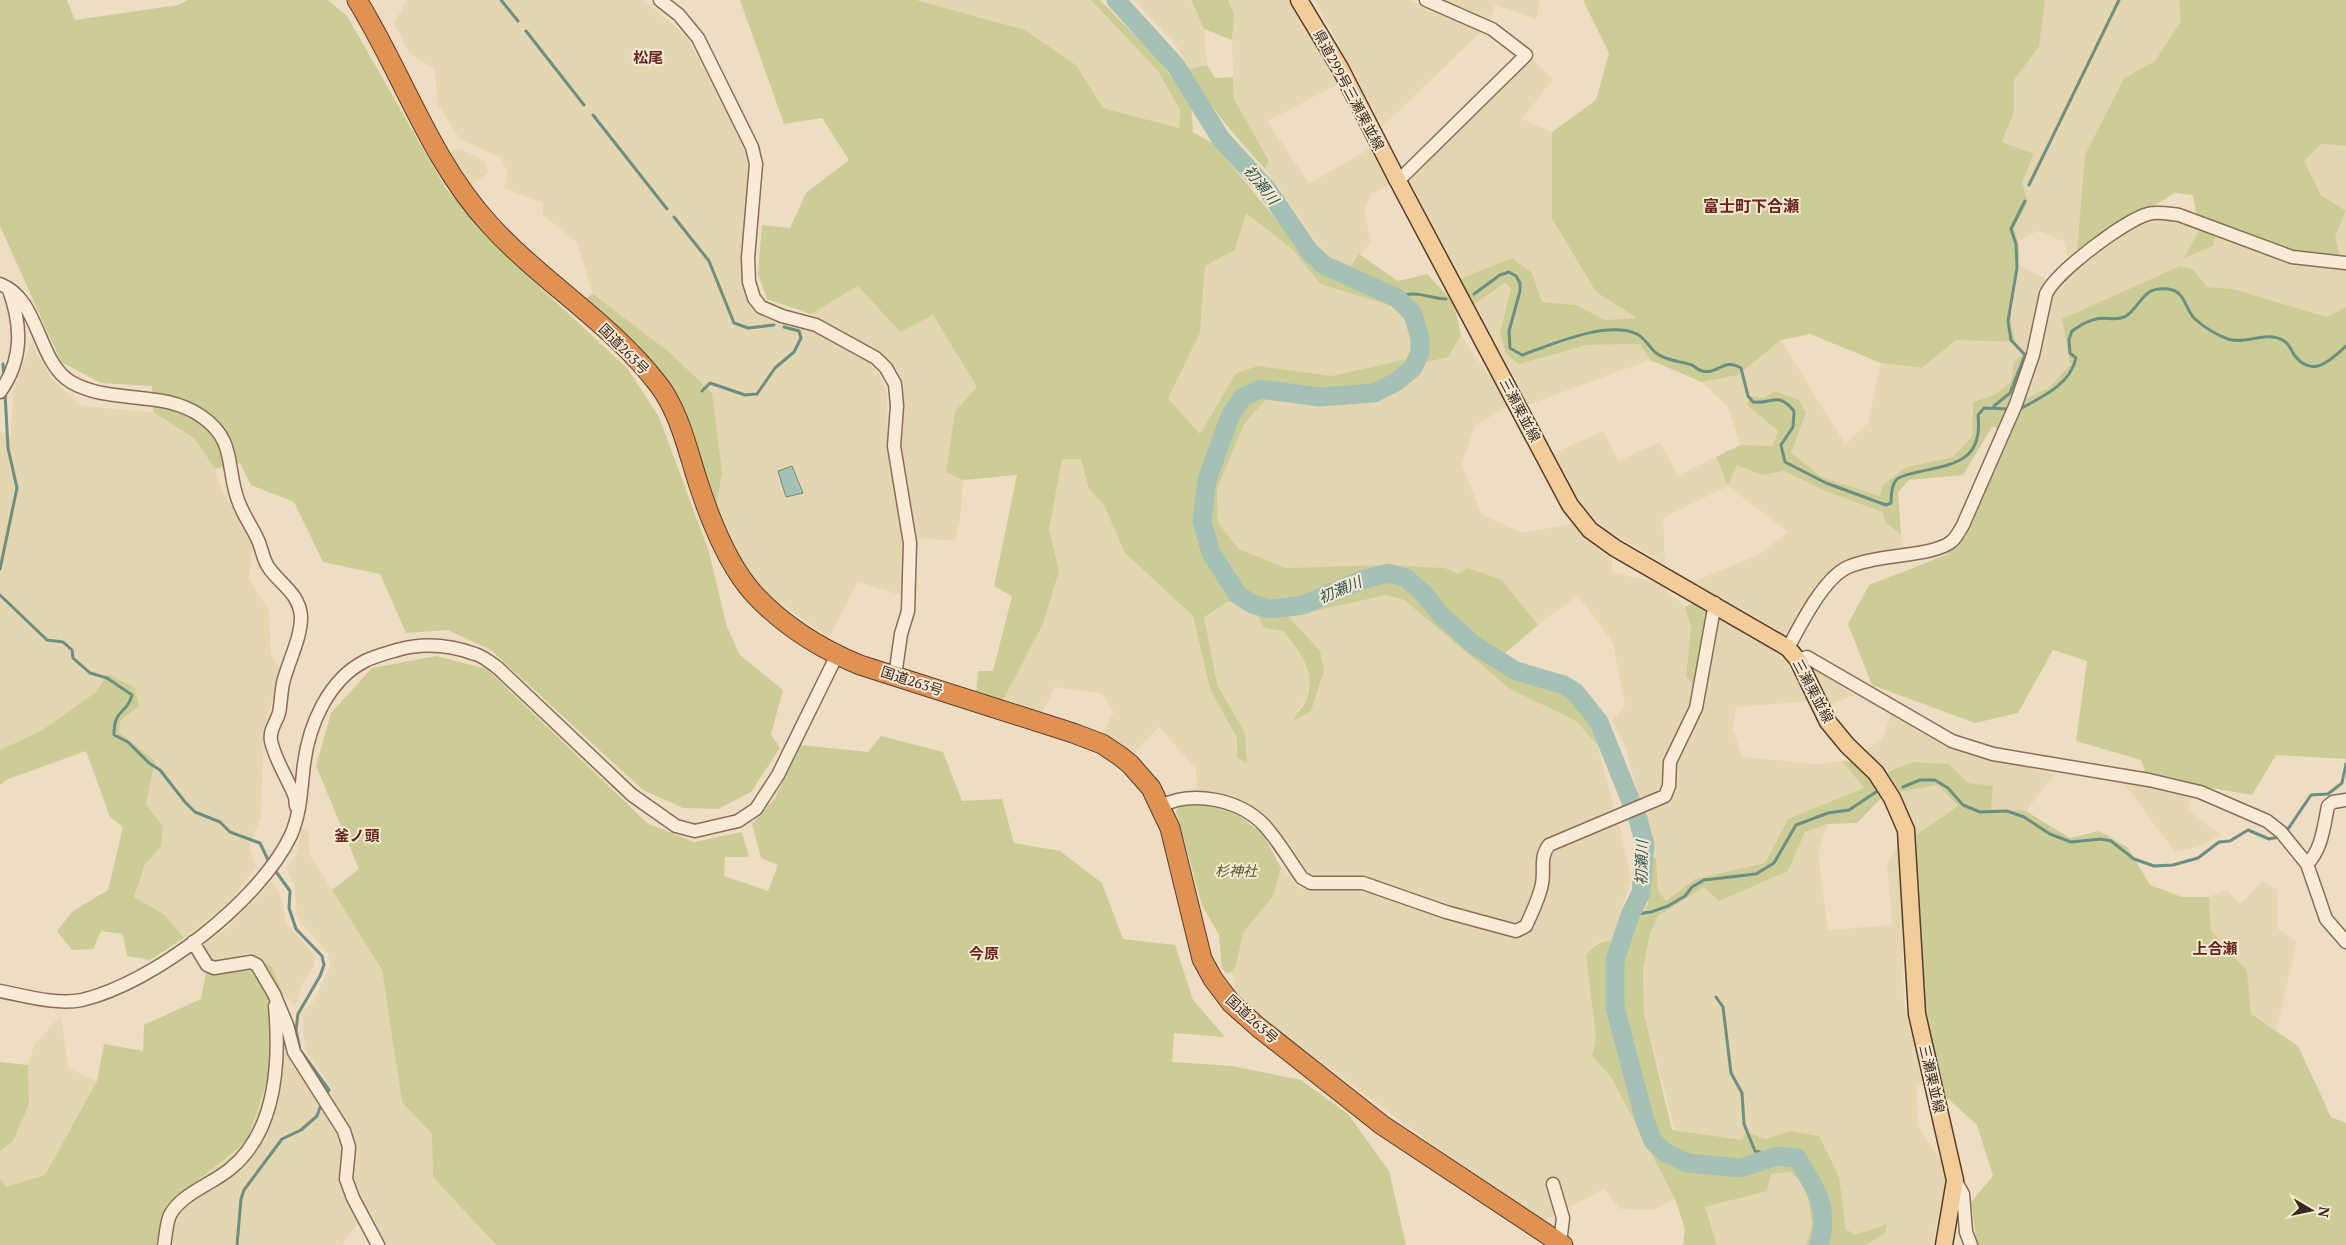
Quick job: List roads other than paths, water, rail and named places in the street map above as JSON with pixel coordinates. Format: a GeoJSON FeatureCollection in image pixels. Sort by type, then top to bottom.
{"type":"FeatureCollection","features":[{"type":"Feature","properties":{"kind":"highway","name":"国道263号"},"geometry":{"type":"LineString","coordinates":[[357,0],[428,134],[460,189],[489,224],[521,256],[631,352],[660,386],[678,422],[709,516],[731,560],[753,593],[780,618],[837,656],[1073,733],[1102,744],[1130,764],[1151,788],[1161,806],[1170,828],[1202,959],[1213,979],[1231,1003],[1258,1027],[1382,1125],[1561,1244]]}},
{"type":"Feature","properties":{"kind":"main road","name":"県道299号三瀬栗並線"},"geometry":{"type":"LineString","coordinates":[[1299,0],[1340,68],[1398,181]]}},
{"type":"Feature","properties":{"kind":"main road","name":"三瀬栗並線"},"geometry":{"type":"LineString","coordinates":[[1398,181],[1570,505],[1590,530],[1615,548],[1715,603],[1793,654],[1828,722],[1847,745],[1876,773],[1892,798],[1906,830],[1917,1014],[1955,1180],[1944,1245]]}},
{"type":"Feature","properties":{"kind":"street"},"geometry":{"type":"LineString","coordinates":[[660,0],[679,15],[698,38],[752,147],[756,164],[748,258],[749,282],[754,298],[761,307],[782,316],[816,325],[876,358],[886,368],[895,384],[897,406],[894,446],[910,543],[908,611],[901,634],[895,676]]}},
{"type":"Feature","properties":{"kind":"street"},"geometry":{"type":"LineString","coordinates":[[1398,181],[1526,55],[1492,29],[1426,0]]}},
{"type":"Feature","properties":{"kind":"street"},"geometry":{"type":"LineString","coordinates":[[2346,263],[2292,257],[2179,215],[2150,213],[2137,218],[2073,262],[2050,286],[2046,294],[2034,355],[2011,419],[1963,525],[1953,540],[1941,548],[1863,562],[1845,569],[1830,582],[1803,620],[1793,654],[1807,657],[1952,742],[1993,754],[2148,780],[2200,792],[2267,821],[2281,832],[2308,864],[2326,919],[2346,942]]}},
{"type":"Feature","properties":{"kind":"street"},"geometry":{"type":"LineString","coordinates":[[4,285],[19,294],[58,370],[71,382],[100,393],[160,399],[186,407],[210,422],[220,434],[230,452],[238,502],[258,540],[268,568],[288,587],[300,608],[301,619],[298,635],[283,683],[278,714],[271,728],[271,741],[295,797],[298,816]]}},
{"type":"Feature","properties":{"kind":"street"},"geometry":{"type":"LineString","coordinates":[[0,392],[9,379],[20,340],[17,312],[4,285]]}},
{"type":"Feature","properties":{"kind":"street"},"geometry":{"type":"LineString","coordinates":[[1161,806],[1172,801],[1206,798],[1238,806],[1264,824],[1302,878],[1311,883],[1363,883],[1446,912],[1516,930],[1526,926],[1536,904],[1542,883],[1542,860],[1549,845],[1665,796],[1669,786],[1670,762],[1696,708],[1715,603]]}},
{"type":"Feature","properties":{"kind":"street"},"geometry":{"type":"LineString","coordinates":[[0,991],[61,1001],[81,1000],[137,979],[162,966],[210,929],[249,892],[280,854],[298,816],[304,762],[318,713],[332,689],[347,673],[365,661],[384,654],[429,645],[476,654],[498,668],[632,795],[676,826],[695,831],[738,821],[756,810],[778,775],[837,656]]}},
{"type":"Feature","properties":{"kind":"street"},"geometry":{"type":"LineString","coordinates":[[2308,864],[2313,859],[2320,844],[2328,806],[2333,802],[2346,800]]}},
{"type":"Feature","properties":{"kind":"street"},"geometry":{"type":"LineString","coordinates":[[193,942],[207,965],[214,968],[251,962],[257,965],[274,994],[287,1024],[294,1052],[344,1131],[349,1147],[346,1179],[353,1198],[378,1245]]}},
{"type":"Feature","properties":{"kind":"street"},"geometry":{"type":"LineString","coordinates":[[164,1245],[170,1216],[178,1204],[231,1168],[253,1143],[267,1117],[275,1077],[274,994]]}},
{"type":"Feature","properties":{"kind":"street"},"geometry":{"type":"LineString","coordinates":[[1955,1180],[1963,1194],[1966,1232],[1971,1245]]}},
{"type":"Feature","properties":{"kind":"street"},"geometry":{"type":"LineString","coordinates":[[1553,1184],[1563,1218],[1561,1244]]}},
{"type":"Feature","properties":{"kind":"waterway"},"geometry":{"type":"LineString","coordinates":[[501,0],[518,21]]}},
{"type":"Feature","properties":{"kind":"waterway","name":"初瀬川"},"geometry":{"type":"LineString","coordinates":[[1116,0],[1176,66],[1221,139],[1267,189],[1310,252],[1324,265],[1397,298],[1413,314],[1420,338],[1420,352],[1413,368],[1396,382],[1374,393],[1320,397],[1260,389],[1243,397],[1230,416],[1207,480],[1202,521],[1211,553],[1238,595],[1252,604],[1270,609],[1303,605],[1361,580],[1389,573],[1406,578],[1423,593],[1442,616],[1474,645],[1516,671],[1564,685],[1575,692],[1599,722],[1638,819],[1645,845],[1641,893],[1630,915],[1615,960],[1615,1007],[1645,1121],[1653,1141],[1666,1153],[1688,1163],[1740,1168],[1777,1156],[1797,1158],[1815,1190],[1822,1209],[1823,1220],[1819,1245]]}},
{"type":"Feature","properties":{"kind":"waterway"},"geometry":{"type":"LineString","coordinates":[[2029,185],[2119,0]]}},
{"type":"Feature","properties":{"kind":"waterway"},"geometry":{"type":"LineString","coordinates":[[526,31],[584,105]]}},
{"type":"Feature","properties":{"kind":"waterway"},"geometry":{"type":"LineString","coordinates":[[593,115],[667,209]]}},
{"type":"Feature","properties":{"kind":"waterway"},"geometry":{"type":"LineString","coordinates":[[1994,406],[2010,393],[2025,355],[2011,340],[2008,321],[2017,268],[2016,244],[2011,229],[2025,201]]}},
{"type":"Feature","properties":{"kind":"waterway"},"geometry":{"type":"LineString","coordinates":[[674,217],[709,261],[734,323],[748,328],[774,325]]}},
{"type":"Feature","properties":{"kind":"waterway"},"geometry":{"type":"LineString","coordinates":[[1474,294],[1500,275],[1509,272],[1516,276],[1520,283],[1520,291],[1509,331],[1510,348],[1522,355],[1563,340],[1595,332],[1624,330],[1640,336],[1660,356],[1692,365],[1701,371],[1708,372],[1730,364],[1741,368],[1748,396],[1753,402],[1779,400],[1783,401],[1794,411],[1793,427],[1781,445],[1785,462],[1826,483],[1886,505],[1891,503],[1892,488],[1898,478],[1955,463],[1964,458],[1976,442],[1978,415],[1984,408],[2010,409]]}},
{"type":"Feature","properties":{"kind":"waterway"},"geometry":{"type":"LineString","coordinates":[[2018,410],[2054,389],[2068,376],[2076,358],[2070,353],[2069,339],[2072,331],[2083,324],[2100,318],[2122,318],[2131,312],[2147,294],[2159,289],[2174,290],[2178,293],[2195,319],[2219,335],[2235,340],[2263,337],[2277,338],[2286,342],[2295,356],[2302,363],[2309,366],[2315,366],[2328,361],[2346,346]]}},
{"type":"Feature","properties":{"kind":"waterway"},"geometry":{"type":"LineString","coordinates":[[1397,298],[1403,295],[1415,294],[1446,299]]}},
{"type":"Feature","properties":{"kind":"waterway"},"geometry":{"type":"LineString","coordinates":[[702,391],[710,383],[745,395],[757,394],[775,368],[794,352],[801,338],[799,331],[784,327]]}},
{"type":"Feature","properties":{"kind":"waterway"},"geometry":{"type":"LineString","coordinates":[[3,364],[4,376]]}},
{"type":"Feature","properties":{"kind":"waterway"},"geometry":{"type":"LineString","coordinates":[[0,569],[17,488],[8,448],[5,393]]}},
{"type":"Feature","properties":{"kind":"waterway"},"geometry":{"type":"LineString","coordinates":[[0,595],[47,640],[63,642],[72,650],[73,658],[90,673],[107,678],[132,695],[127,706],[118,715],[114,735],[128,742],[149,763],[160,770],[195,812],[220,822],[230,832],[260,843],[269,862]]}},
{"type":"Feature","properties":{"kind":"waterway"},"geometry":{"type":"LineString","coordinates":[[2286,832],[2311,795],[2328,794],[2342,783],[2346,764]]}},
{"type":"Feature","properties":{"kind":"waterway"},"geometry":{"type":"LineString","coordinates":[[1903,787],[1920,780],[1935,780],[1948,788],[1963,805],[1980,812],[2007,811],[2024,817],[2050,834],[2071,842],[2101,839],[2111,841],[2134,859],[2154,866],[2173,865],[2198,858],[2219,842],[2230,841],[2248,830],[2269,839],[2279,837]]}},
{"type":"Feature","properties":{"kind":"waterway"},"geometry":{"type":"LineString","coordinates":[[1630,915],[1651,912],[1668,906],[1685,896],[1692,887],[1704,880],[1756,874],[1774,863],[1796,825],[1828,813],[1849,810],[1876,792]]}},
{"type":"Feature","properties":{"kind":"waterway"},"geometry":{"type":"LineString","coordinates":[[274,869],[290,891],[289,908],[296,929],[322,956],[324,965],[320,976],[298,1014],[296,1030],[300,1050],[329,1090],[325,1096]]}},
{"type":"Feature","properties":{"kind":"waterway"},"geometry":{"type":"LineString","coordinates":[[1716,997],[1723,1007],[1731,1073],[1742,1093],[1744,1124],[1755,1151],[1777,1156]]}},
{"type":"Feature","properties":{"kind":"waterway"},"geometry":{"type":"LineString","coordinates":[[237,1245],[241,1199],[244,1190],[282,1139],[301,1130],[317,1116],[322,1102]]}},
{"type":"Feature","properties":{"kind":"district","name":"松尾"},"geometry":{"type":"Point","coordinates":[648,58]}},
{"type":"Feature","properties":{"kind":"district","name":"富士町下合瀬"},"geometry":{"type":"Point","coordinates":[1751,206]}},
{"type":"Feature","properties":{"kind":"district","name":"釜ノ頭"},"geometry":{"type":"Point","coordinates":[357,836]}},
{"type":"Feature","properties":{"kind":"district","name":"上合瀬"},"geometry":{"type":"Point","coordinates":[2215,949]}},
{"type":"Feature","properties":{"kind":"district","name":"今原"},"geometry":{"type":"Point","coordinates":[984,954]}},
{"type":"Feature","properties":{"kind":"park label","name":"杉神社"},"geometry":{"type":"Point","coordinates":[1236,871]}}]}
